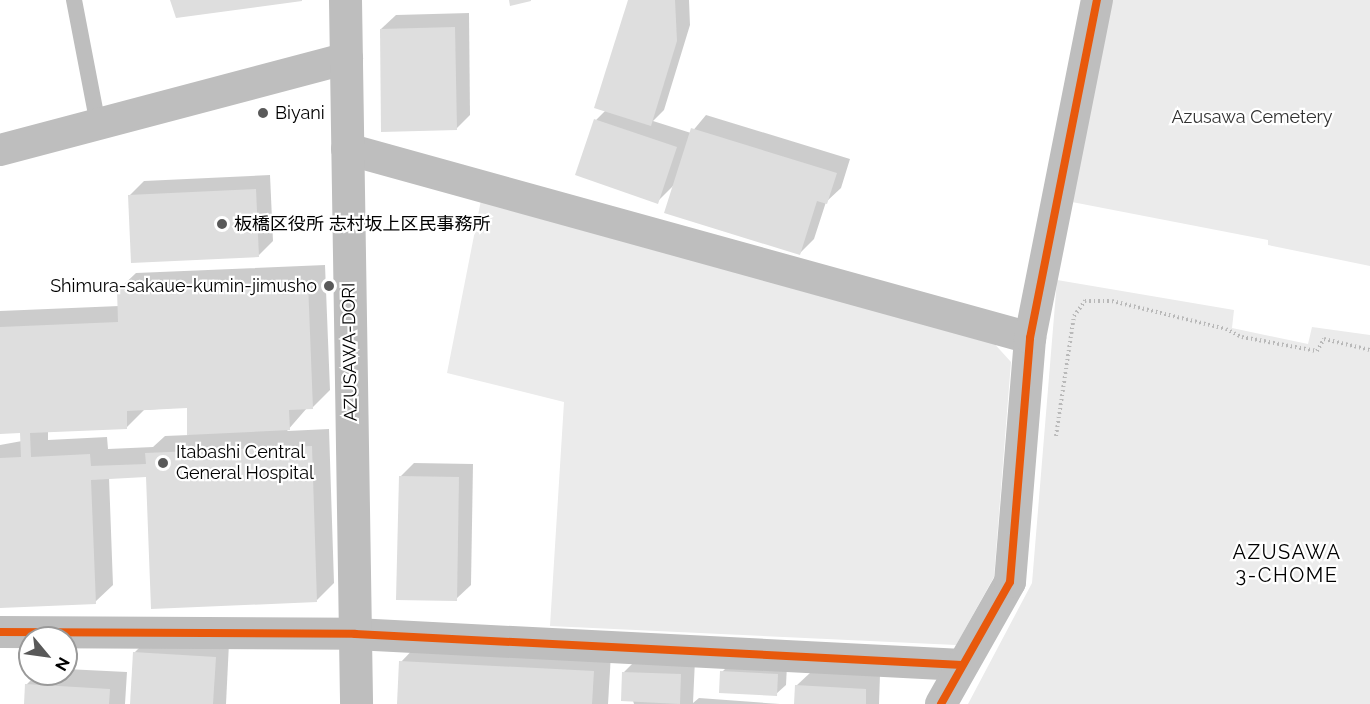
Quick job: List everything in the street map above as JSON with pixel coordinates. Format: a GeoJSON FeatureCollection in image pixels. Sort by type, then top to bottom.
{"type":"FeatureCollection","features":[{"type":"Feature","properties":{"kind":"street","name":"AZUSAWA-DORI"},"geometry":{"type":"LineString","coordinates":[[345,0],[348,58],[347,149],[356,704]]}},
{"type":"Feature","properties":{"kind":"street"},"geometry":{"type":"LineString","coordinates":[[941,704],[1010,582],[1030,338],[1097,0]]}},
{"type":"Feature","properties":{"kind":"street"},"geometry":{"type":"LineString","coordinates":[[0,150],[348,58]]}},
{"type":"Feature","properties":{"kind":"street"},"geometry":{"type":"LineString","coordinates":[[347,149],[1030,338]]}},
{"type":"Feature","properties":{"kind":"street"},"geometry":{"type":"LineString","coordinates":[[0,632],[355,634],[962,665]]}},
{"type":"Feature","properties":{"kind":"lane"},"geometry":{"type":"LineString","coordinates":[[74,0],[98,125]]}},
{"type":"Feature","properties":{"kind":"path"},"geometry":{"type":"LineString","coordinates":[[1055,444],[1074,316],[1085,301],[1112,301],[1226,329],[1242,337],[1317,351],[1324,339],[1370,350]]}},
{"type":"Feature","properties":{"kind":"green space","name":"Azusawa Cemetery"},"geometry":{"type":"Polygon","coordinates":[[[1110,0],[1370,0],[1370,266],[1268,245],[1268,240],[1072,202],[1110,0]]]}},
{"type":"Feature","properties":{"kind":"green space"},"geometry":{"type":"Polygon","coordinates":[[[481,200],[991,340],[1011,362],[994,577],[956,645],[550,626],[564,402],[447,373],[481,200]]]}},
{"type":"Feature","properties":{"kind":"green space"},"geometry":{"type":"Polygon","coordinates":[[[1057,280],[1234,310],[1232,328],[1308,344],[1312,327],[1370,335],[1370,704],[968,704],[1032,583],[1057,280]]]}},
{"type":"Feature","properties":{"kind":"building"},"geometry":{"type":"Polygon","coordinates":[[[170,0],[302,0],[302,1],[176,18],[170,0]]]}},
{"type":"Feature","properties":{"kind":"building"},"geometry":{"type":"Polygon","coordinates":[[[509,0],[531,0],[531,1],[510,6],[509,0]]]}},
{"type":"Feature","properties":{"kind":"building"},"geometry":{"type":"Polygon","coordinates":[[[628,0],[675,0],[677,41],[651,126],[594,108],[628,0]]]}},
{"type":"Feature","properties":{"kind":"building"},"geometry":{"type":"Polygon","coordinates":[[[455,27],[457,130],[381,132],[380,29],[455,27]]]}},
{"type":"Feature","properties":{"kind":"building"},"geometry":{"type":"Polygon","coordinates":[[[594,119],[677,147],[658,204],[575,175],[594,119]]]}},
{"type":"Feature","properties":{"kind":"building"},"geometry":{"type":"Polygon","coordinates":[[[691,128],[837,173],[827,204],[817,201],[800,255],[664,213],[691,128]]]}},
{"type":"Feature","properties":{"kind":"building"},"geometry":{"type":"Polygon","coordinates":[[[256,189],[259,257],[131,263],[128,195],[256,189]]]}},
{"type":"Feature","properties":{"kind":"building","name":"Itabashi Central General Hospital"},"geometry":{"type":"Polygon","coordinates":[[[308,282],[313,409],[289,410],[290,430],[187,435],[187,408],[127,411],[127,429],[30,433],[31,457],[90,454],[91,466],[146,464],[145,453],[312,446],[317,602],[151,609],[146,477],[91,480],[96,604],[0,608],[0,458],[21,457],[20,433],[0,434],[0,327],[118,322],[117,290],[308,282]]]}},
{"type":"Feature","properties":{"kind":"building"},"geometry":{"type":"Polygon","coordinates":[[[399,476],[459,477],[457,601],[396,600],[399,476]]]}},
{"type":"Feature","properties":{"kind":"building"},"geometry":{"type":"Polygon","coordinates":[[[133,652],[216,657],[213,704],[130,704],[133,652]]]}},
{"type":"Feature","properties":{"kind":"building"},"geometry":{"type":"Polygon","coordinates":[[[399,661],[594,671],[592,704],[397,704],[399,661]]]}},
{"type":"Feature","properties":{"kind":"building"},"geometry":{"type":"Polygon","coordinates":[[[720,671],[778,674],[777,696],[719,693],[720,671]]]}},
{"type":"Feature","properties":{"kind":"building"},"geometry":{"type":"Polygon","coordinates":[[[622,672],[681,674],[680,704],[621,701],[622,672]]]}},
{"type":"Feature","properties":{"kind":"building"},"geometry":{"type":"Polygon","coordinates":[[[795,685],[866,689],[866,704],[794,704],[795,685]]]}},
{"type":"Feature","properties":{"kind":"building"},"geometry":{"type":"Polygon","coordinates":[[[25,686],[110,689],[109,704],[24,704],[25,686]]]}},
{"type":"Feature","properties":{"kind":"cycle path"},"geometry":{"type":"LineString","coordinates":[[941,704],[1010,582],[1030,338],[1097,0]]}},
{"type":"Feature","properties":{"kind":"cycle path"},"geometry":{"type":"LineString","coordinates":[[0,632],[355,634],[962,665]]}},
{"type":"Feature","properties":{"kind":"place","name":"Biyani"},"geometry":{"type":"Point","coordinates":[263,113]}},
{"type":"Feature","properties":{"kind":"place","name":"板橋区役所 志村坂上区民事務所"},"geometry":{"type":"Point","coordinates":[222,224]}},
{"type":"Feature","properties":{"kind":"place","name":"Shimura-sakaue-kumin-jimusho"},"geometry":{"type":"Point","coordinates":[329,286]}},
{"type":"Feature","properties":{"kind":"place","name":"Itabashi Central General Hospital"},"geometry":{"type":"Point","coordinates":[163,463]}},
{"type":"Feature","properties":{"kind":"district","name":"AZUSAWA 3-CHOME"},"geometry":{"type":"Point","coordinates":[1287,564]}}]}
